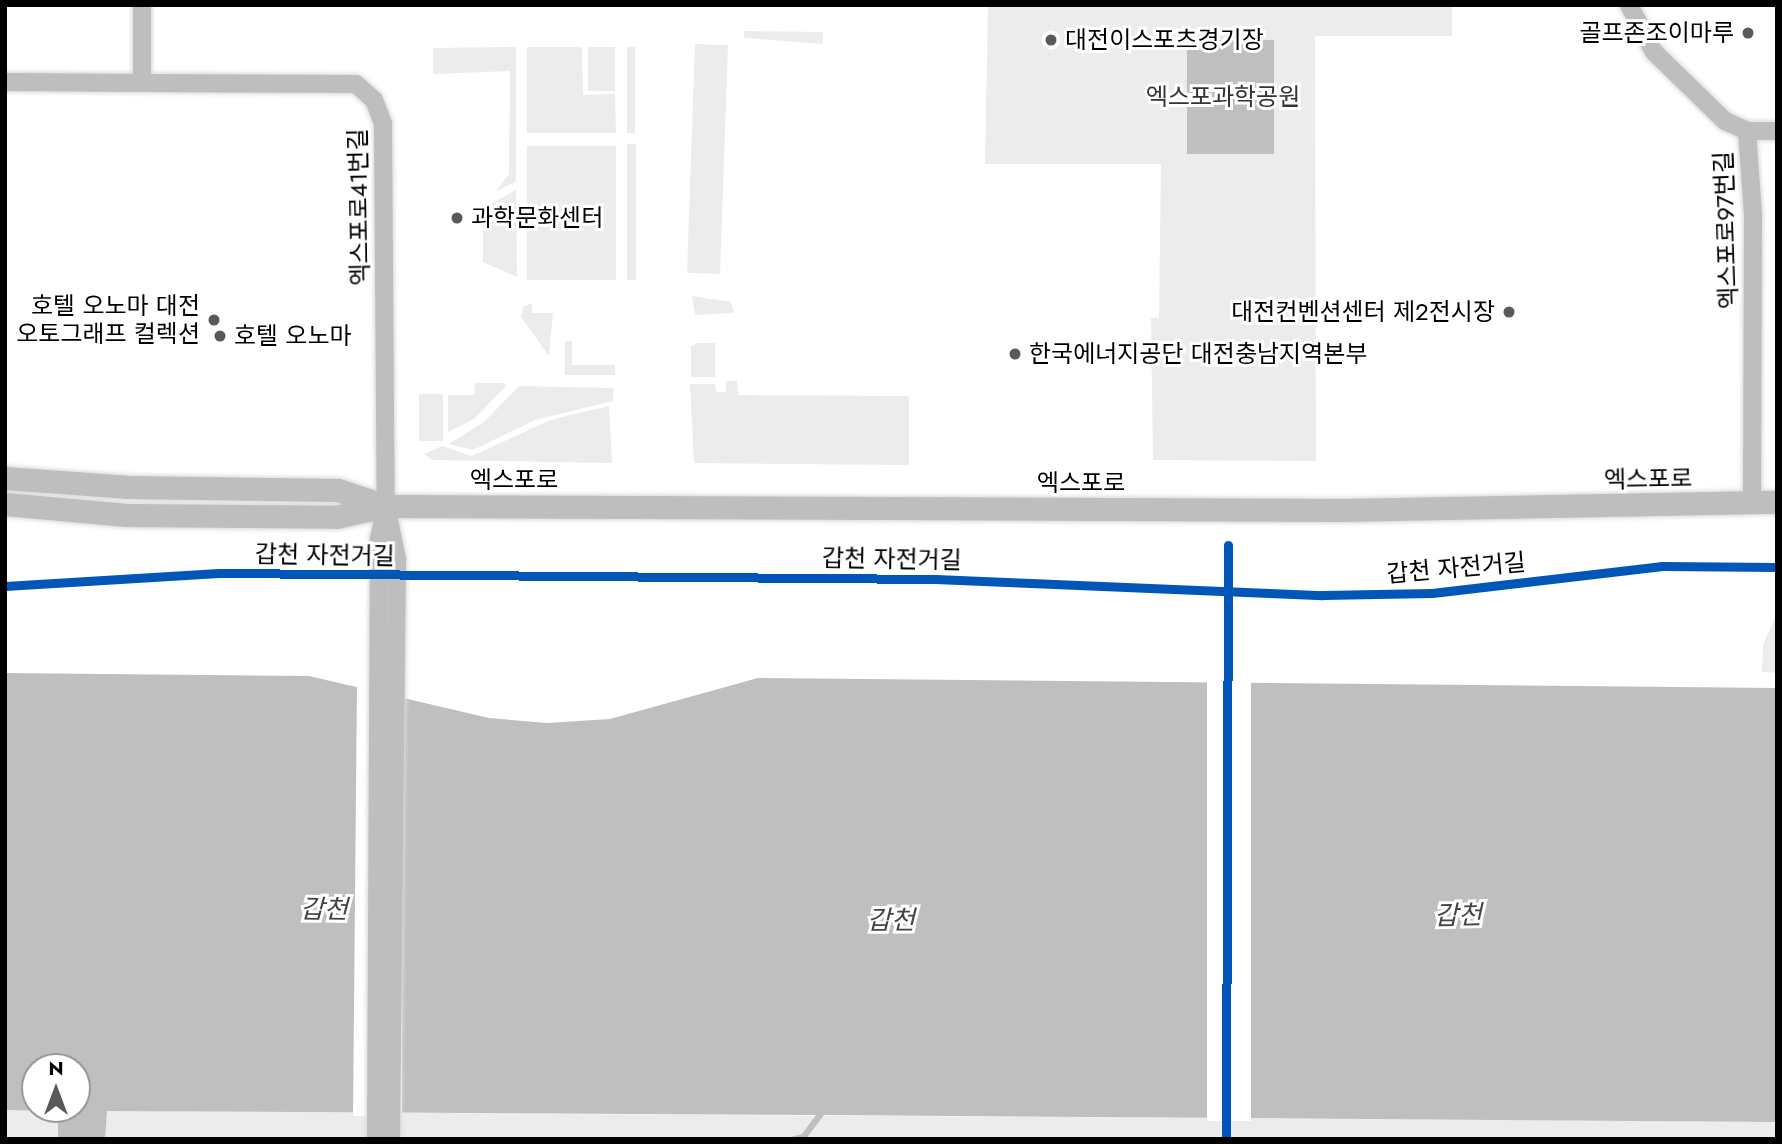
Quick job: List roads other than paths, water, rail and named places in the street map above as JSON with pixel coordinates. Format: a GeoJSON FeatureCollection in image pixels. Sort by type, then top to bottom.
{"type":"FeatureCollection","features":[{"type":"Feature","properties":{"kind":"main road","name":"엑스포로"},"geometry":{"type":"LineString","coordinates":[[5,478],[130,487],[338,489],[386,506]]}},
{"type":"Feature","properties":{"kind":"main road","name":"엑스포로"},"geometry":{"type":"LineString","coordinates":[[5,504],[127,515],[328,517],[386,506],[1341,510],[1777,502]]}},
{"type":"Feature","properties":{"kind":"street"},"geometry":{"type":"LineString","coordinates":[[142,5],[142,83]]}},
{"type":"Feature","properties":{"kind":"street","name":"엑스포로97번길"},"geometry":{"type":"LineString","coordinates":[[1629,5],[1654,52],[1683,85],[1725,121],[1747,131],[1753,215],[1752,503]]}},
{"type":"Feature","properties":{"kind":"street","name":"엑스포로41번길"},"geometry":{"type":"LineString","coordinates":[[5,82],[342,82],[356,84],[374,100],[384,136],[386,506]]}},
{"type":"Feature","properties":{"kind":"street"},"geometry":{"type":"LineString","coordinates":[[1747,131],[1777,131]]}},
{"type":"Feature","properties":{"kind":"street"},"geometry":{"type":"LineString","coordinates":[[376,1139],[379,555],[386,506]]}},
{"type":"Feature","properties":{"kind":"street"},"geometry":{"type":"LineString","coordinates":[[386,506],[397,559],[391,1139]]}},
{"type":"Feature","properties":{"kind":"water"},"geometry":{"type":"Polygon","coordinates":[[[1187,40],[1274,40],[1274,154],[1187,154],[1187,40]]]}},
{"type":"Feature","properties":{"kind":"water","name":"갑천"},"geometry":{"type":"Polygon","coordinates":[[[5,673],[309,676],[489,718],[547,723],[610,719],[758,678],[1777,688],[1777,1122],[824,1115],[806,1139],[783,1139],[802,1134],[816,1115],[107,1111],[105,1139],[58,1139],[58,1123],[91,1123],[91,1053],[21,1053],[21,1110],[5,1110],[5,673]]]}},
{"type":"Feature","properties":{"kind":"place","name":"골프존조이마루"},"geometry":{"type":"Point","coordinates":[1748,33]}},
{"type":"Feature","properties":{"kind":"place","name":"대전이스포츠경기장"},"geometry":{"type":"Point","coordinates":[1051,40]}},
{"type":"Feature","properties":{"kind":"place","name":"과학문화센터"},"geometry":{"type":"Point","coordinates":[457,218]}},
{"type":"Feature","properties":{"kind":"place","name":"대전컨벤션센터 제2전시장"},"geometry":{"type":"Point","coordinates":[1509,312]}},
{"type":"Feature","properties":{"kind":"place","name":"호텔 오노마 대전 오토그래프 컬렉션"},"geometry":{"type":"Point","coordinates":[214,320]}},
{"type":"Feature","properties":{"kind":"place","name":"호텔 오노마"},"geometry":{"type":"Point","coordinates":[220,336]}},
{"type":"Feature","properties":{"kind":"place","name":"한국에너지공단 대전충남지역본부"},"geometry":{"type":"Point","coordinates":[1015,354]}},
{"type":"Feature","properties":{"kind":"park label","name":"엑스포과학공원"},"geometry":{"type":"Point","coordinates":[1223,97]}}]}
